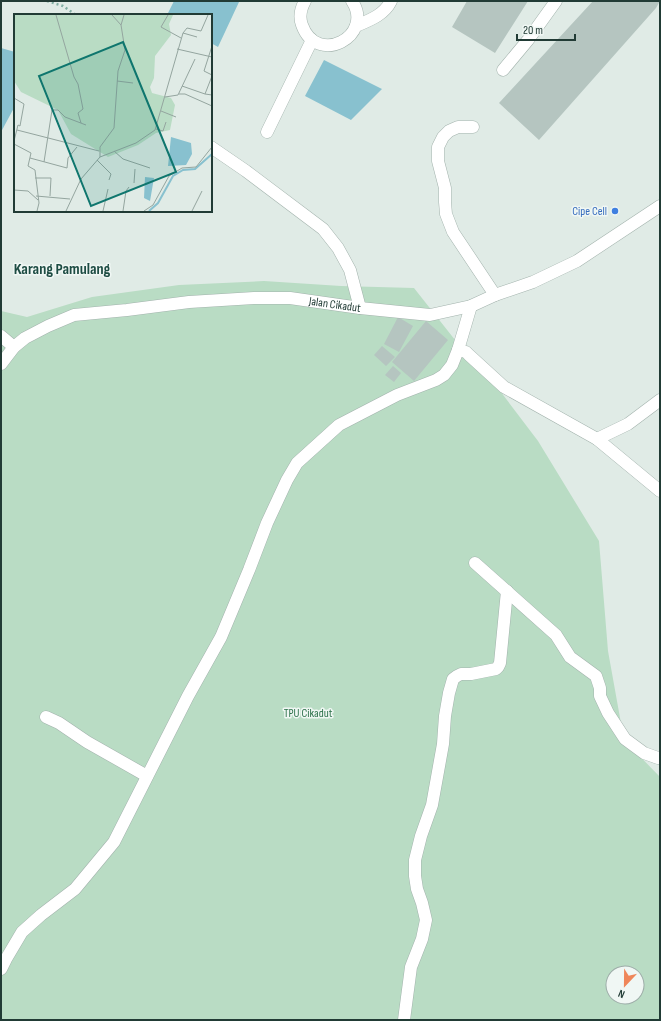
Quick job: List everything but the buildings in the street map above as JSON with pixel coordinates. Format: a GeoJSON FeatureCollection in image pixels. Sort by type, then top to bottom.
{"type":"FeatureCollection","features":[{"type":"Feature","properties":{"kind":"street"},"geometry":{"type":"LineString","coordinates":[[305,1],[301,12],[301,22],[305,32],[312,40],[320,44],[329,45],[337,44],[352,34],[356,26],[357,16],[355,6],[352,1]]}},
{"type":"Feature","properties":{"kind":"street"},"geometry":{"type":"LineString","coordinates":[[356,26],[374,19],[392,1]]}},
{"type":"Feature","properties":{"kind":"street"},"geometry":{"type":"LineString","coordinates":[[502,70],[528,40],[556,1]]}},
{"type":"Feature","properties":{"kind":"street"},"geometry":{"type":"LineString","coordinates":[[267,132],[312,40]]}},
{"type":"Feature","properties":{"kind":"street"},"geometry":{"type":"LineString","coordinates":[[473,127],[458,127],[443,137],[438,147],[438,161],[445,188],[446,214],[453,232],[495,295]]}},
{"type":"Feature","properties":{"kind":"street"},"geometry":{"type":"LineString","coordinates":[[212,148],[246,170],[323,229],[338,248],[350,270],[360,308]]}},
{"type":"Feature","properties":{"kind":"street","name":"Jalan Cikadut"},"geometry":{"type":"LineString","coordinates":[[1,364],[14,347],[25,338],[74,315],[189,302],[254,298],[290,298],[360,308],[430,315],[471,306],[495,295],[532,282],[577,260],[660,206]]}},
{"type":"Feature","properties":{"kind":"street"},"geometry":{"type":"LineString","coordinates":[[1,969],[22,932],[41,915],[75,889],[114,842],[188,696],[220,637],[249,570],[267,523],[287,480],[297,463],[339,425],[396,395],[436,380],[444,375],[452,365],[458,350],[471,306]]}},
{"type":"Feature","properties":{"kind":"street"},"geometry":{"type":"LineString","coordinates":[[1,336],[14,347]]}},
{"type":"Feature","properties":{"kind":"street"},"geometry":{"type":"LineString","coordinates":[[458,350],[466,352],[504,387],[597,440],[660,491]]}},
{"type":"Feature","properties":{"kind":"street"},"geometry":{"type":"LineString","coordinates":[[597,440],[628,424],[660,400]]}},
{"type":"Feature","properties":{"kind":"street"},"geometry":{"type":"LineString","coordinates":[[475,563],[556,635],[570,657],[596,676],[600,688],[600,696],[608,713],[625,739],[644,753],[660,758]]}},
{"type":"Feature","properties":{"kind":"street"},"geometry":{"type":"LineString","coordinates":[[404,1020],[411,967],[422,939],[426,920],[417,889],[415,860],[421,836],[432,805],[443,744],[445,716],[449,693],[453,679],[457,676],[483,670],[496,669],[498,667],[500,663],[507,591]]}},
{"type":"Feature","properties":{"kind":"street"},"geometry":{"type":"LineString","coordinates":[[46,717],[59,723],[87,742],[147,776]]}},
{"type":"Feature","properties":{"kind":"path"},"geometry":{"type":"LineString","coordinates":[[47,1],[63,6],[75,14]]}},
{"type":"Feature","properties":{"kind":"green space","name":"TPU Cikadut"},"geometry":{"type":"Polygon","coordinates":[[[264,281],[341,286],[414,288],[459,345],[494,383],[538,441],[599,541],[608,651],[624,740],[660,777],[660,1020],[1,1020],[1,311],[27,317],[92,297],[179,285],[264,281]]]}},
{"type":"Feature","properties":{"kind":"water"},"geometry":{"type":"Polygon","coordinates":[[[174,1],[239,1],[218,47],[212,44],[212,14],[168,14],[174,1]]]}},
{"type":"Feature","properties":{"kind":"water"},"geometry":{"type":"Polygon","coordinates":[[[1,48],[14,52],[14,108],[1,132],[1,48]]]}},
{"type":"Feature","properties":{"kind":"water"},"geometry":{"type":"Polygon","coordinates":[[[324,60],[382,89],[351,120],[305,96],[324,60]]]}},
{"type":"Feature","properties":{"kind":"place","name":"Cipe Cell"},"geometry":{"type":"Point","coordinates":[615,211]}},
{"type":"Feature","properties":{"kind":"district","name":"Karang Pamulang"},"geometry":{"type":"Point","coordinates":[62,269]}}]}
